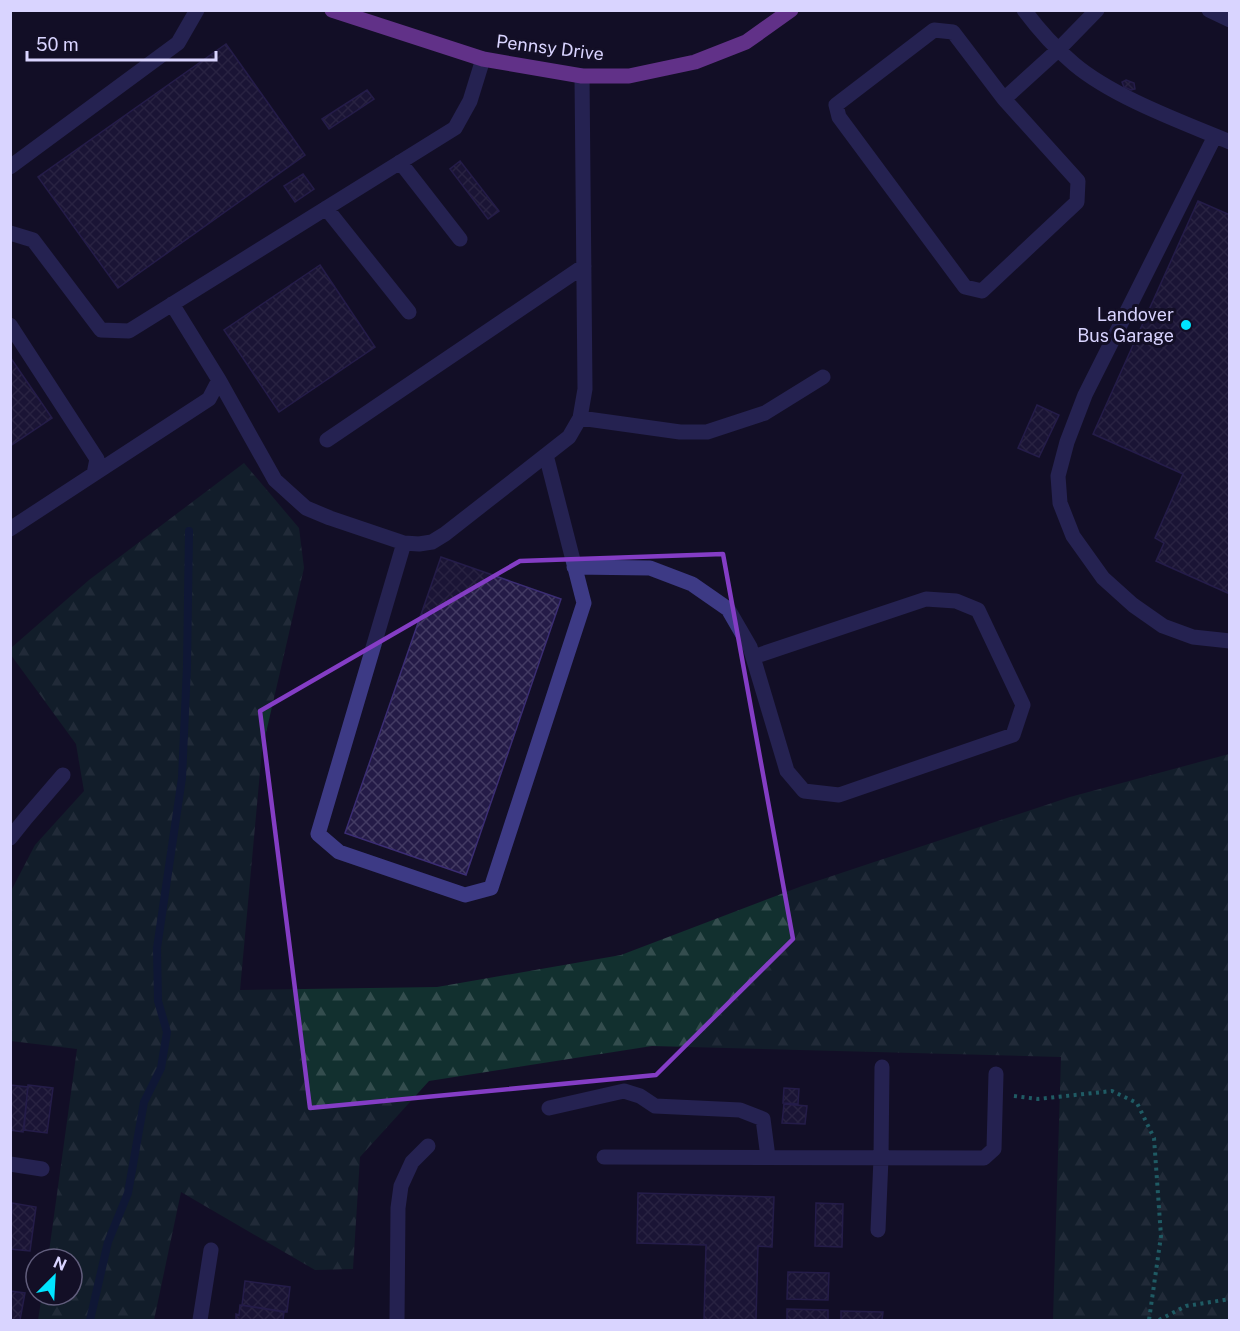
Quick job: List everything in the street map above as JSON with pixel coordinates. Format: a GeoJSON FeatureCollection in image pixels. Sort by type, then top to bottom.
{"type":"FeatureCollection","features":[{"type":"Feature","properties":{"kind":"main road","name":"Pennsy Drive"},"geometry":{"type":"LineString","coordinates":[[332,10],[483,59],[582,76],[630,76],[695,62],[746,42],[791,10]]}},
{"type":"Feature","properties":{"kind":"street"},"geometry":{"type":"LineString","coordinates":[[10,167],[178,44],[197,10]]}},
{"type":"Feature","properties":{"kind":"street"},"geometry":{"type":"LineString","coordinates":[[1024,10],[1046,39],[1076,66],[1116,91],[1222,139],[1085,394],[1067,442],[1058,476],[1060,503],[1073,536],[1103,578],[1163,626],[1193,637],[1230,641]]}},
{"type":"Feature","properties":{"kind":"street"},"geometry":{"type":"LineString","coordinates":[[1004,99],[1058,50],[1097,10]]}},
{"type":"Feature","properties":{"kind":"street"},"geometry":{"type":"LineString","coordinates":[[1209,10],[1230,20]]}},
{"type":"Feature","properties":{"kind":"street"},"geometry":{"type":"LineString","coordinates":[[933,30],[953,32],[1004,99],[1078,181],[1077,202],[982,291],[965,287],[839,117],[836,105],[933,30]]}},
{"type":"Feature","properties":{"kind":"street"},"geometry":{"type":"LineString","coordinates":[[10,233],[33,240],[101,330],[129,331],[455,128],[470,101],[483,59]]}},
{"type":"Feature","properties":{"kind":"street"},"geometry":{"type":"LineString","coordinates":[[172,304],[219,380],[275,480],[295,499],[306,508],[330,518],[404,543],[432,542],[569,437],[580,418],[585,389],[582,76]]}},
{"type":"Feature","properties":{"kind":"street"},"geometry":{"type":"LineString","coordinates":[[400,162],[460,239]]}},
{"type":"Feature","properties":{"kind":"street"},"geometry":{"type":"LineString","coordinates":[[326,208],[409,312]]}},
{"type":"Feature","properties":{"kind":"street"},"geometry":{"type":"LineString","coordinates":[[327,440],[584,266]]}},
{"type":"Feature","properties":{"kind":"street"},"geometry":{"type":"LineString","coordinates":[[10,325],[97,459],[94,474]]}},
{"type":"Feature","properties":{"kind":"street"},"geometry":{"type":"LineString","coordinates":[[580,418],[680,432],[707,432],[765,413],[823,377]]}},
{"type":"Feature","properties":{"kind":"street"},"geometry":{"type":"LineString","coordinates":[[10,529],[209,399],[219,380]]}},
{"type":"Feature","properties":{"kind":"street"},"geometry":{"type":"LineString","coordinates":[[404,543],[318,834],[339,852],[465,895],[491,888],[584,603],[546,455]]}},
{"type":"Feature","properties":{"kind":"street"},"geometry":{"type":"LineString","coordinates":[[574,567],[650,568],[692,584],[728,609],[750,647],[787,771],[804,791],[839,795],[1013,735],[1023,705],[978,610],[956,601],[926,599],[753,657]]}},
{"type":"Feature","properties":{"kind":"street"},"geometry":{"type":"LineString","coordinates":[[10,838],[63,775]]}},
{"type":"Feature","properties":{"kind":"street"},"geometry":{"type":"LineString","coordinates":[[878,1230],[882,1067]]}},
{"type":"Feature","properties":{"kind":"street"},"geometry":{"type":"LineString","coordinates":[[604,1157],[984,1158],[994,1149],[996,1074]]}},
{"type":"Feature","properties":{"kind":"street"},"geometry":{"type":"LineString","coordinates":[[549,1108],[624,1091],[640,1096],[655,1106],[740,1110],[763,1119],[768,1157]]}},
{"type":"Feature","properties":{"kind":"street"},"geometry":{"type":"LineString","coordinates":[[397,1320],[398,1208],[401,1186],[412,1162],[428,1146]]}},
{"type":"Feature","properties":{"kind":"street"},"geometry":{"type":"LineString","coordinates":[[10,1164],[42,1169]]}},
{"type":"Feature","properties":{"kind":"street"},"geometry":{"type":"LineString","coordinates":[[200,1320],[211,1250]]}},
{"type":"Feature","properties":{"kind":"path"},"geometry":{"type":"LineString","coordinates":[[995,1094],[1038,1099],[1112,1091],[1137,1103],[1155,1138],[1161,1236],[1149,1320]]}},
{"type":"Feature","properties":{"kind":"path"},"geometry":{"type":"LineString","coordinates":[[1159,1320],[1186,1305],[1230,1299]]}},
{"type":"Feature","properties":{"kind":"highlighted area"},"geometry":{"type":"Polygon","coordinates":[[[723,554],[793,939],[656,1075],[310,1108],[260,711],[520,561],[723,554]]]}},
{"type":"Feature","properties":{"kind":"green space"},"geometry":{"type":"Polygon","coordinates":[[[244,463],[299,528],[304,568],[262,750],[240,990],[437,987],[621,955],[802,886],[1070,797],[1229,754],[1229,1320],[1053,1320],[1061,1057],[652,1046],[429,1081],[360,1157],[353,1269],[315,1270],[181,1192],[154,1320],[38,1320],[40,1307],[84,1307],[84,1247],[50,1247],[77,1049],[11,1041],[11,891],[35,845],[84,791],[76,744],[11,655],[11,648],[89,580],[244,463]]]}},
{"type":"Feature","properties":{"kind":"building"},"geometry":{"type":"Polygon","coordinates":[[[226,44],[305,155],[118,288],[38,177],[226,44]]]}},
{"type":"Feature","properties":{"kind":"building"},"geometry":{"type":"Polygon","coordinates":[[[1126,80],[1134,83],[1135,89],[1124,87],[1122,82],[1126,80]]]}},
{"type":"Feature","properties":{"kind":"building"},"geometry":{"type":"Polygon","coordinates":[[[367,90],[374,99],[329,129],[322,119],[367,90]]]}},
{"type":"Feature","properties":{"kind":"building"},"geometry":{"type":"Polygon","coordinates":[[[460,161],[499,211],[488,219],[450,169],[460,161]]]}},
{"type":"Feature","properties":{"kind":"building"},"geometry":{"type":"Polygon","coordinates":[[[303,174],[314,189],[295,202],[284,186],[303,174]]]}},
{"type":"Feature","properties":{"kind":"building","name":"Landover Bus Garage"},"geometry":{"type":"Polygon","coordinates":[[[1198,201],[1230,215],[1230,594],[1156,561],[1164,543],[1155,538],[1183,474],[1093,434],[1198,201]]]}},
{"type":"Feature","properties":{"kind":"building"},"geometry":{"type":"Polygon","coordinates":[[[320,265],[375,347],[279,412],[224,330],[320,265]]]}},
{"type":"Feature","properties":{"kind":"building"},"geometry":{"type":"Polygon","coordinates":[[[10,357],[52,418],[10,446],[10,357]]]}},
{"type":"Feature","properties":{"kind":"building"},"geometry":{"type":"Polygon","coordinates":[[[1037,405],[1059,415],[1039,457],[1018,448],[1037,405]]]}},
{"type":"Feature","properties":{"kind":"building"},"geometry":{"type":"Polygon","coordinates":[[[441,557],[561,599],[466,875],[345,833],[441,557]]]}},
{"type":"Feature","properties":{"kind":"building"},"geometry":{"type":"Polygon","coordinates":[[[10,1085],[28,1087],[23,1132],[10,1130],[10,1085]]]}},
{"type":"Feature","properties":{"kind":"building"},"geometry":{"type":"Polygon","coordinates":[[[28,1085],[53,1088],[47,1133],[24,1130],[28,1085]]]}},
{"type":"Feature","properties":{"kind":"building"},"geometry":{"type":"Polygon","coordinates":[[[784,1088],[799,1089],[798,1104],[783,1103],[784,1088]]]}},
{"type":"Feature","properties":{"kind":"building"},"geometry":{"type":"Polygon","coordinates":[[[784,1104],[807,1106],[805,1124],[782,1123],[784,1104]]]}},
{"type":"Feature","properties":{"kind":"building"},"geometry":{"type":"Polygon","coordinates":[[[638,1193],[774,1197],[772,1247],[758,1246],[756,1320],[704,1320],[706,1245],[637,1243],[638,1193]]]}},
{"type":"Feature","properties":{"kind":"building"},"geometry":{"type":"Polygon","coordinates":[[[12,1203],[36,1207],[31,1247],[24,1247],[24,1250],[10,1249],[12,1203]]]}},
{"type":"Feature","properties":{"kind":"building"},"geometry":{"type":"Polygon","coordinates":[[[816,1203],[843,1204],[842,1247],[815,1246],[816,1203]]]}},
{"type":"Feature","properties":{"kind":"building"},"geometry":{"type":"Polygon","coordinates":[[[788,1272],[829,1273],[828,1300],[787,1299],[788,1272]]]}},
{"type":"Feature","properties":{"kind":"building"},"geometry":{"type":"Polygon","coordinates":[[[245,1281],[290,1287],[287,1312],[242,1305],[245,1281]]]}},
{"type":"Feature","properties":{"kind":"building"},"geometry":{"type":"Polygon","coordinates":[[[10,1291],[24,1293],[20,1320],[10,1320],[10,1291]]]}},
{"type":"Feature","properties":{"kind":"building"},"geometry":{"type":"Polygon","coordinates":[[[240,1305],[284,1312],[283,1320],[236,1320],[240,1305]]]}},
{"type":"Feature","properties":{"kind":"building"},"geometry":{"type":"Polygon","coordinates":[[[787,1309],[828,1310],[828,1320],[787,1320],[787,1309]]]}},
{"type":"Feature","properties":{"kind":"building"},"geometry":{"type":"Polygon","coordinates":[[[841,1311],[883,1312],[882,1320],[841,1320],[841,1311]]]}},
{"type":"Feature","properties":{"kind":"waterway"},"geometry":{"type":"LineString","coordinates":[[90,1320],[108,1242],[128,1193],[144,1102],[161,1068],[167,1032],[158,1001],[157,948],[182,778],[187,667],[189,531]]}},
{"type":"Feature","properties":{"kind":"place","name":"Landover Bus Garage"},"geometry":{"type":"Point","coordinates":[1186,325]}}]}
